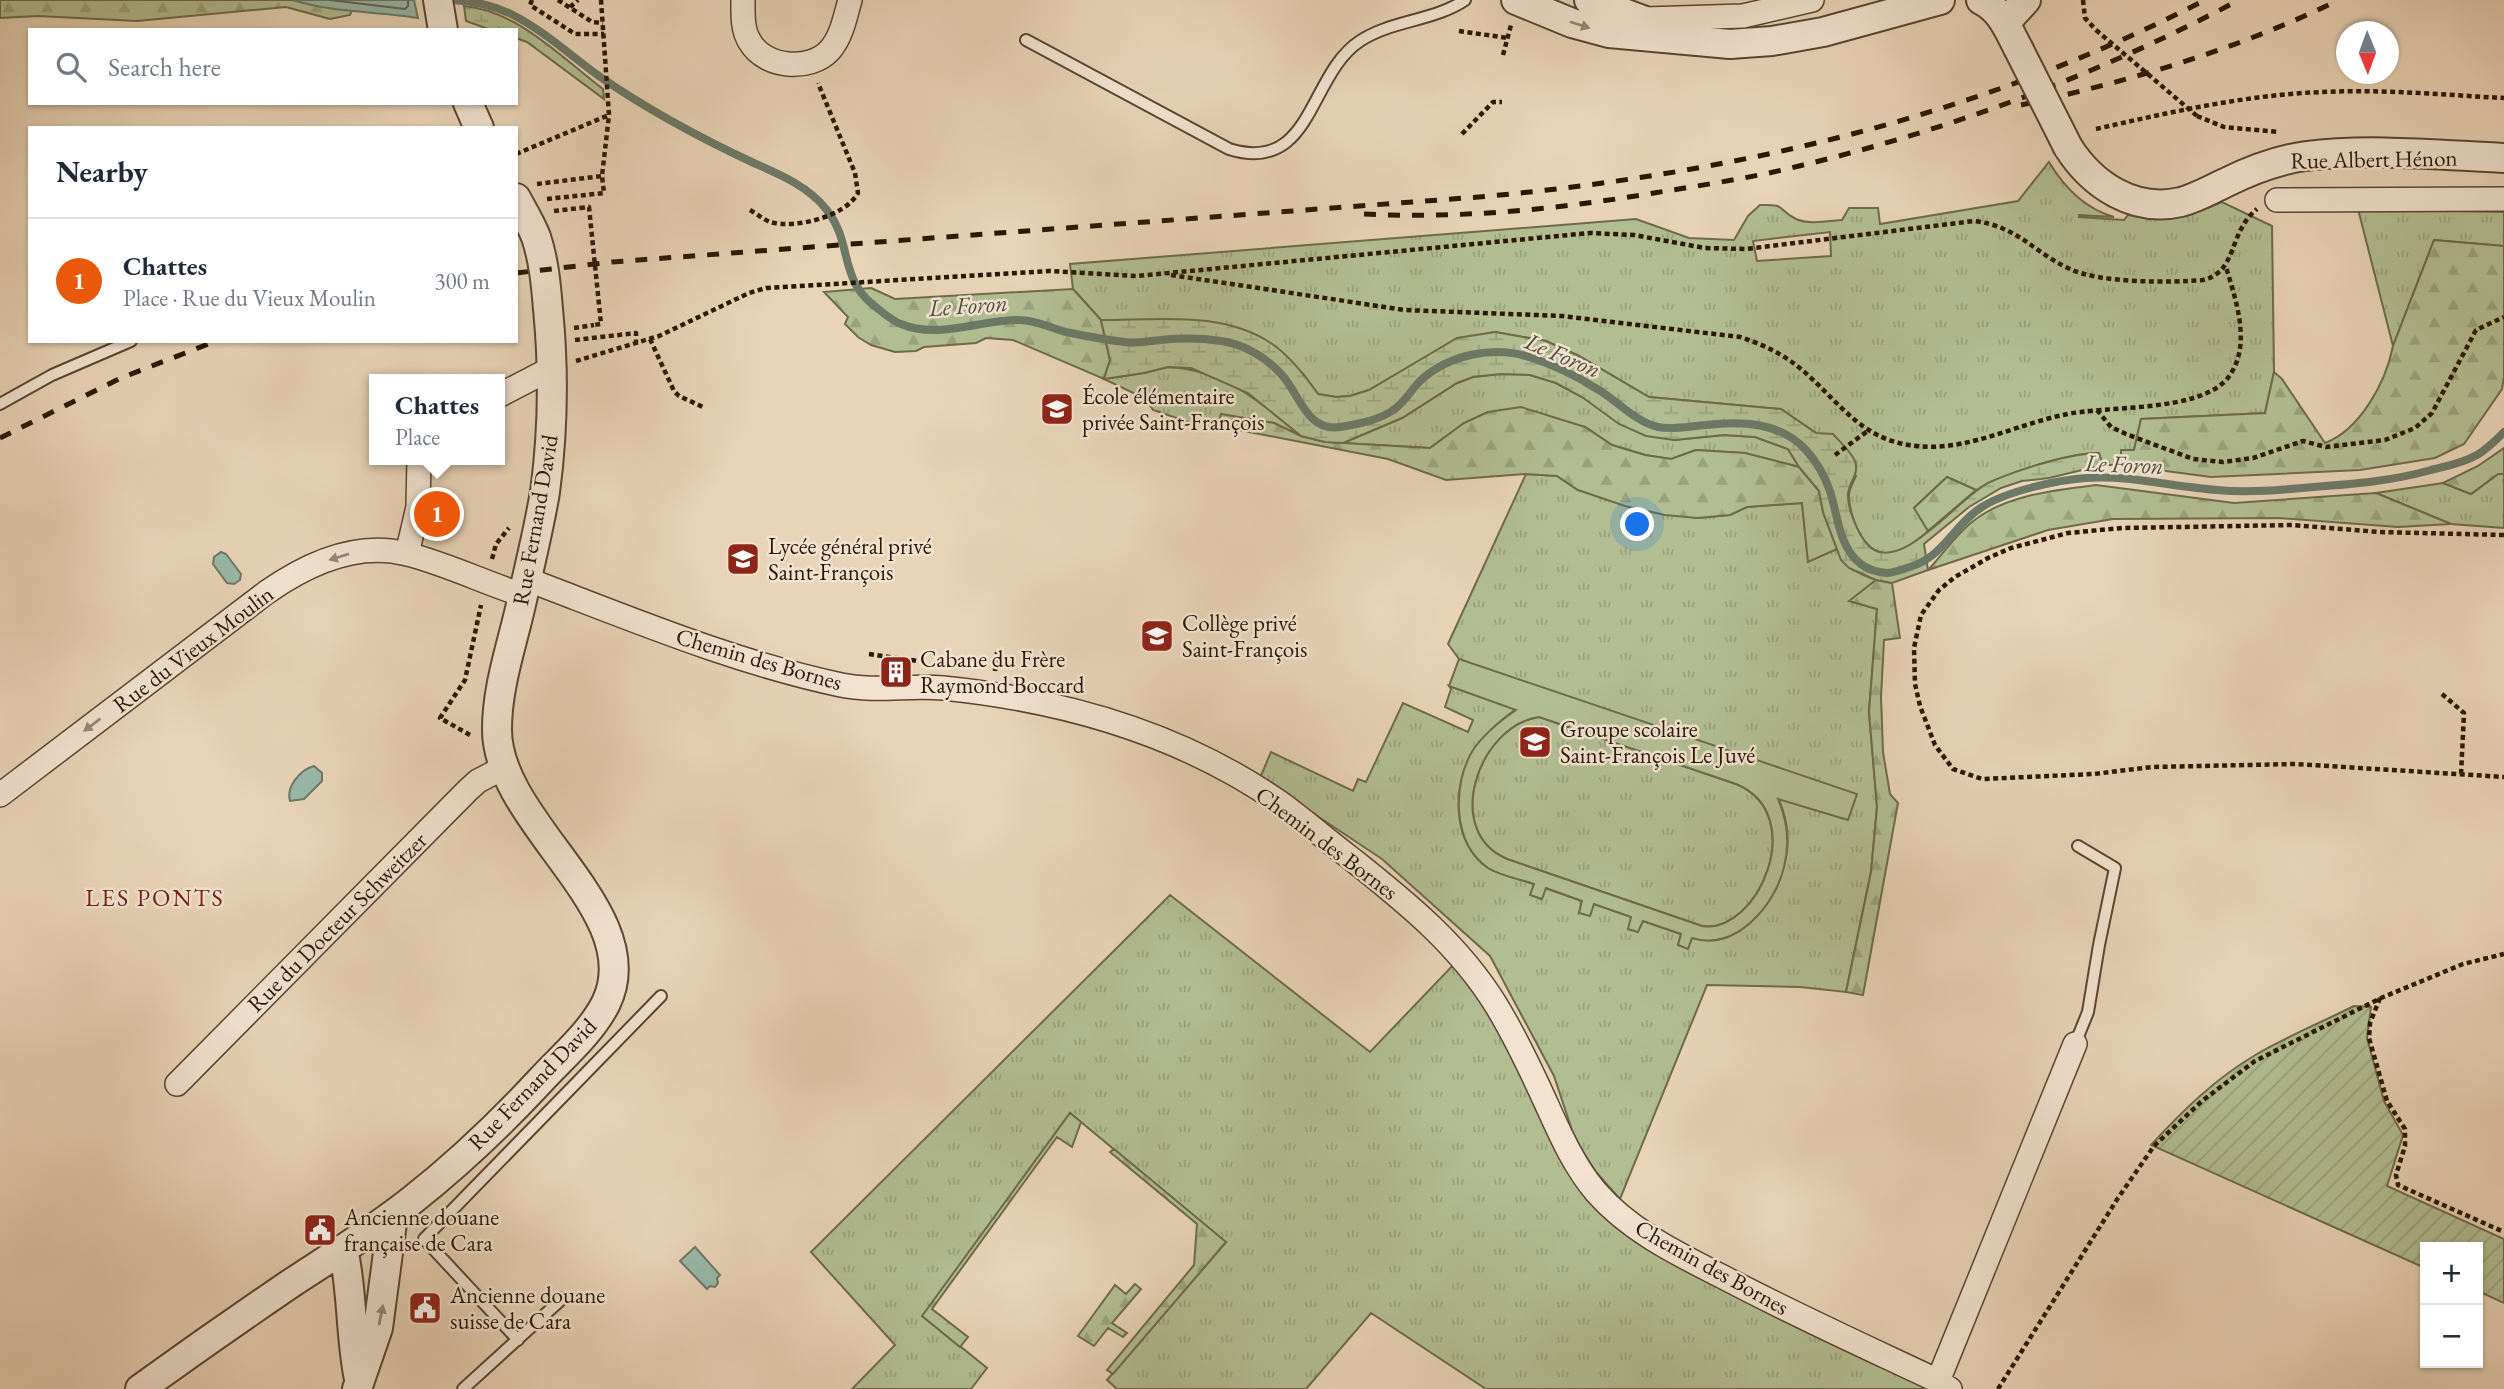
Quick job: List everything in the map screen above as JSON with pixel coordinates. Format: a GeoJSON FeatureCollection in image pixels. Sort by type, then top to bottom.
{"type":"FeatureCollection","features":[{"type":"Feature","properties":{"kind":"street"},"geometry":{"type":"LineString","coordinates":[[743,0],[745,30],[756,51],[772,61],[795,64],[810,63],[830,50],[840,34],[850,0]]}},
{"type":"Feature","properties":{"kind":"street"},"geometry":{"type":"LineString","coordinates":[[1516,0],[1572,23],[1609,33],[1730,44],[1772,41],[1843,27],[1940,0]]}},
{"type":"Feature","properties":{"kind":"street"},"geometry":{"type":"LineString","coordinates":[[1589,0],[1700,41]]}},
{"type":"Feature","properties":{"kind":"street"},"geometry":{"type":"LineString","coordinates":[[1641,20],[1743,16],[1812,0]]}},
{"type":"Feature","properties":{"kind":"street","name":"Rue Albert Hénon"},"geometry":{"type":"LineString","coordinates":[[1981,0],[1992,7],[2005,23],[2068,147],[2081,166],[2107,189],[2139,202],[2161,204],[2191,199],[2273,162],[2309,156],[2393,154],[2504,158]]}},
{"type":"Feature","properties":{"kind":"street"},"geometry":{"type":"LineString","coordinates":[[2005,23],[2026,0]]}},
{"type":"Feature","properties":{"kind":"street"},"geometry":{"type":"LineString","coordinates":[[469,105],[478,126]]}},
{"type":"Feature","properties":{"kind":"street","name":"Rue Fernand David"},"geometry":{"type":"LineString","coordinates":[[140,1389],[393,1215],[449,1170],[524,1098],[592,1024],[606,1003],[612,986],[612,951],[600,917],[522,804],[501,759],[497,729],[500,695],[540,518],[551,429],[552,368],[543,264],[522,192]]}},
{"type":"Feature","properties":{"kind":"street"},"geometry":{"type":"LineString","coordinates":[[2277,200],[2504,199]]}},
{"type":"Feature","properties":{"kind":"street"},"geometry":{"type":"LineString","coordinates":[[505,392],[552,368]]}},
{"type":"Feature","properties":{"kind":"street"},"geometry":{"type":"LineString","coordinates":[[407,554],[418,507],[419,465]]}},
{"type":"Feature","properties":{"kind":"street","name":"Rue du Vieux Moulin"},"geometry":{"type":"LineString","coordinates":[[0,795],[286,579],[315,564],[358,552],[407,554],[487,582],[525,587]]}},
{"type":"Feature","properties":{"kind":"street","name":"Chemin des Bornes"},"geometry":{"type":"LineString","coordinates":[[525,587],[815,679],[849,686],[940,688],[1093,716],[1151,734],[1222,767],[1279,802],[1412,907],[1443,938],[1495,1003],[1582,1174],[1617,1213],[1689,1260],[1944,1385]]}},
{"type":"Feature","properties":{"kind":"street","name":"Rue du Docteur Schweitzer"},"geometry":{"type":"LineString","coordinates":[[177,1084],[501,759]]}},
{"type":"Feature","properties":{"kind":"street"},"geometry":{"type":"LineString","coordinates":[[1944,1385],[2075,1044]]}},
{"type":"Feature","properties":{"kind":"street"},"geometry":{"type":"LineString","coordinates":[[358,1384],[378,1328],[393,1215]]}},
{"type":"Feature","properties":{"kind":"street"},"geometry":{"type":"LineString","coordinates":[[343,1248],[350,1280],[358,1384]]}},
{"type":"Feature","properties":{"kind":"lane"},"geometry":{"type":"LineString","coordinates":[[1026,40],[1229,149],[1253,154],[1275,149],[1295,135],[1339,61],[1359,41],[1385,28],[1454,8],[1465,0]]}},
{"type":"Feature","properties":{"kind":"lane"},"geometry":{"type":"LineString","coordinates":[[0,404],[63,370],[126,343]]}},
{"type":"Feature","properties":{"kind":"lane"},"geometry":{"type":"LineString","coordinates":[[2075,1044],[2088,1012],[2098,945],[2115,868],[2078,846]]}},
{"type":"Feature","properties":{"kind":"lane"},"geometry":{"type":"LineString","coordinates":[[518,1340],[424,1239],[662,996]]}},
{"type":"Feature","properties":{"kind":"lane"},"geometry":{"type":"LineString","coordinates":[[463,1389],[563,1298]]}},
{"type":"Feature","properties":{"kind":"path"},"geometry":{"type":"LineString","coordinates":[[532,0],[530,5],[571,32],[604,34]]}},
{"type":"Feature","properties":{"kind":"path"},"geometry":{"type":"LineString","coordinates":[[558,0],[592,22],[603,23]]}},
{"type":"Feature","properties":{"kind":"path"},"geometry":{"type":"LineString","coordinates":[[570,7],[578,0]]}},
{"type":"Feature","properties":{"kind":"path"},"geometry":{"type":"LineString","coordinates":[[552,198],[604,193],[602,176],[609,115],[601,0]]}},
{"type":"Feature","properties":{"kind":"path"},"geometry":{"type":"LineString","coordinates":[[2083,0],[2085,18],[2096,30],[2197,116]]}},
{"type":"Feature","properties":{"kind":"path"},"geometry":{"type":"LineString","coordinates":[[1459,31],[1508,38]]}},
{"type":"Feature","properties":{"kind":"path"},"geometry":{"type":"LineString","coordinates":[[2096,129],[2216,102],[2282,94],[2378,92],[2504,97]]}},
{"type":"Feature","properties":{"kind":"path"},"geometry":{"type":"LineString","coordinates":[[1462,134],[1493,102],[1502,102]]}},
{"type":"Feature","properties":{"kind":"path"},"geometry":{"type":"LineString","coordinates":[[751,210],[773,222],[820,219],[854,200],[858,193],[855,173],[829,112]]}},
{"type":"Feature","properties":{"kind":"path"},"geometry":{"type":"LineString","coordinates":[[518,153],[609,115]]}},
{"type":"Feature","properties":{"kind":"path"},"geometry":{"type":"LineString","coordinates":[[522,192],[602,176]]}},
{"type":"Feature","properties":{"kind":"path"},"geometry":{"type":"LineString","coordinates":[[552,368],[650,339],[761,289],[1049,271],[1138,276],[1590,233],[1634,235],[1706,248],[1746,249],[1974,221],[1992,223],[2013,232],[2063,265],[2094,277],[2203,280],[2215,276],[2226,266],[2243,222],[2256,209],[2277,200]]}},
{"type":"Feature","properties":{"kind":"path"},"geometry":{"type":"LineString","coordinates":[[554,211],[589,207],[601,324],[578,327]]}},
{"type":"Feature","properties":{"kind":"path"},"geometry":{"type":"LineString","coordinates":[[1166,274],[1405,310],[1562,316],[1740,337],[1772,350],[1800,368],[1838,405],[1869,430],[1893,442],[1945,446],[1982,440],[2064,414],[2189,400],[2216,388],[2225,380],[2238,359],[2241,339],[2235,298],[2226,266]]}},
{"type":"Feature","properties":{"kind":"path"},"geometry":{"type":"LineString","coordinates":[[2097,410],[2111,427],[2179,455],[2207,462],[2253,458],[2303,442],[2326,447],[2385,440],[2415,428],[2432,413],[2476,330],[2504,317]]}},
{"type":"Feature","properties":{"kind":"path"},"geometry":{"type":"LineString","coordinates":[[578,340],[636,333],[636,343]]}},
{"type":"Feature","properties":{"kind":"path"},"geometry":{"type":"LineString","coordinates":[[650,339],[674,391],[678,396],[703,407]]}},
{"type":"Feature","properties":{"kind":"path"},"geometry":{"type":"LineString","coordinates":[[1835,454],[1869,430]]}},
{"type":"Feature","properties":{"kind":"path"},"geometry":{"type":"LineString","coordinates":[[501,759],[440,718],[465,680],[496,544],[519,518],[526,515],[540,518]]}},
{"type":"Feature","properties":{"kind":"path"},"geometry":{"type":"LineString","coordinates":[[2504,535],[2379,533],[2292,525],[2122,528],[2068,533],[2011,548],[1955,577],[1929,603],[1916,630],[1914,665],[1920,706],[1935,745],[1953,769],[1982,779],[2094,774],[2152,767],[2296,764],[2504,777]]}},
{"type":"Feature","properties":{"kind":"path"},"geometry":{"type":"LineString","coordinates":[[995,672],[997,652]]}},
{"type":"Feature","properties":{"kind":"path"},"geometry":{"type":"LineString","coordinates":[[2442,694],[2464,713],[2461,775]]}},
{"type":"Feature","properties":{"kind":"path"},"geometry":{"type":"LineString","coordinates":[[1998,1389],[2118,1198],[2154,1146],[2202,1101],[2255,1061],[2381,998],[2463,964],[2504,954]]}},
{"type":"Feature","properties":{"kind":"path"},"geometry":{"type":"LineString","coordinates":[[2381,998],[2371,1023],[2369,1038],[2387,1101],[2407,1136],[2396,1175],[2398,1185],[2504,1232]]}},
{"type":"Feature","properties":{"kind":"green space"},"geometry":{"type":"Polygon","coordinates":[[[0,0],[293,0],[352,10],[350,15],[330,19],[286,7],[137,21],[38,16],[0,18],[0,0]]]}},
{"type":"Feature","properties":{"kind":"green space"},"geometry":{"type":"Polygon","coordinates":[[[464,6],[484,10],[521,26],[603,89],[604,99],[527,42],[518,39],[518,28],[485,28],[466,21],[464,6]]]}},
{"type":"Feature","properties":{"kind":"green space"},"geometry":{"type":"Polygon","coordinates":[[[2049,162],[2062,180],[2085,203],[2114,217],[2079,217],[2124,220],[2128,215],[2164,218],[2199,211],[2222,202],[2272,226],[2274,372],[2265,413],[2141,419],[2134,450],[2121,451],[2121,465],[2103,465],[2098,453],[2085,454],[2018,471],[1976,490],[1947,477],[1915,507],[1928,531],[1905,549],[1885,554],[1868,545],[1856,527],[1849,494],[1856,476],[1816,433],[1781,409],[1649,397],[1579,356],[1546,341],[1495,332],[1457,339],[1369,390],[1350,396],[1318,394],[1304,375],[1275,346],[1188,320],[1101,320],[1073,289],[1070,264],[1636,219],[1689,238],[1734,240],[1748,216],[1760,205],[1778,206],[1796,219],[1813,222],[1842,220],[1849,208],[1878,208],[1880,224],[2018,201],[2049,162]],[[1830,232],[1753,241],[1757,261],[1831,256],[1830,232]]]}},
{"type":"Feature","properties":{"kind":"green space"},"geometry":{"type":"Polygon","coordinates":[[[2358,209],[2504,212],[2504,246],[2434,240],[2393,346],[2358,209]]]}},
{"type":"Feature","properties":{"kind":"green space"},"geometry":{"type":"Polygon","coordinates":[[[2434,240],[2504,246],[2502,389],[2464,444],[2435,458],[2360,470],[2211,477],[2121,465],[2121,450],[2134,450],[2141,419],[2265,413],[2274,372],[2282,379],[2325,443],[2338,437],[2360,416],[2378,389],[2434,240]]]}},
{"type":"Feature","properties":{"kind":"green space"},"geometry":{"type":"Polygon","coordinates":[[[871,288],[895,299],[1073,289],[1101,320],[1110,360],[1104,379],[1013,340],[986,338],[976,343],[895,352],[871,345],[845,324],[848,317],[824,292],[871,288]]]}},
{"type":"Feature","properties":{"kind":"green space"},"geometry":{"type":"Polygon","coordinates":[[[1101,320],[1191,320],[1235,327],[1275,346],[1298,368],[1318,394],[1336,397],[1369,390],[1457,338],[1495,332],[1546,341],[1579,356],[1649,397],[1781,409],[1816,433],[1833,434],[1852,456],[1856,468],[1848,494],[1851,513],[1864,540],[1880,552],[1895,551],[1912,543],[1978,490],[2001,477],[2044,463],[2087,454],[2099,453],[2103,465],[2049,478],[2022,481],[2001,488],[1969,507],[1924,544],[1928,570],[1892,583],[1876,580],[1849,568],[1841,560],[1823,512],[1819,491],[1788,449],[1755,437],[1724,435],[1674,440],[1646,436],[1619,424],[1582,397],[1556,383],[1530,375],[1500,374],[1473,377],[1457,383],[1402,418],[1343,443],[1325,442],[1301,436],[1248,393],[1191,368],[1168,367],[1104,379],[1110,360],[1101,320]]]}},
{"type":"Feature","properties":{"kind":"green space"},"geometry":{"type":"Polygon","coordinates":[[[1168,367],[1188,369],[1224,381],[1271,411],[1301,436],[1274,423],[1221,415],[1218,426],[1191,423],[1153,410],[1146,399],[1104,379],[1168,367]]]}},
{"type":"Feature","properties":{"kind":"green space"},"geometry":{"type":"Polygon","coordinates":[[[1530,375],[1556,383],[1674,440],[1724,435],[1755,437],[1788,449],[1799,467],[1745,453],[1696,450],[1671,459],[1645,455],[1612,445],[1585,427],[1488,412],[1464,423],[1430,448],[1343,443],[1402,418],[1457,383],[1473,377],[1530,375]]]}},
{"type":"Feature","properties":{"kind":"green space"},"geometry":{"type":"Polygon","coordinates":[[[1521,407],[1585,427],[1612,445],[1645,455],[1671,459],[1696,450],[1745,453],[1799,467],[1819,491],[1823,512],[1837,549],[1808,562],[1802,503],[1747,507],[1730,515],[1697,518],[1665,515],[1625,506],[1578,490],[1557,476],[1525,474],[1446,480],[1388,459],[1218,426],[1221,414],[1274,423],[1301,436],[1325,442],[1430,448],[1464,423],[1488,412],[1521,407]]]}},
{"type":"Feature","properties":{"kind":"green space"},"geometry":{"type":"Polygon","coordinates":[[[2504,448],[2504,474],[2498,474],[2471,494],[2443,483],[2478,466],[2504,448]]]}},
{"type":"Feature","properties":{"kind":"green space"},"geometry":{"type":"Polygon","coordinates":[[[1526,474],[1557,476],[1578,490],[1697,518],[1730,515],[1747,507],[1802,503],[1808,561],[1837,549],[1852,569],[1876,580],[1850,601],[1877,609],[1869,712],[1877,807],[1871,872],[1846,992],[1800,987],[1707,985],[1620,1199],[1596,1172],[1582,1150],[1573,1133],[1554,1076],[1490,956],[1382,859],[1260,778],[1271,752],[1353,791],[1358,779],[1366,782],[1403,703],[1468,732],[1473,720],[1445,707],[1451,689],[1449,686],[1516,709],[1493,728],[1474,750],[1462,779],[1459,796],[1459,812],[1467,844],[1488,868],[1534,884],[1531,895],[1541,899],[1545,888],[1582,901],[1579,913],[1594,904],[1632,917],[1629,929],[1643,921],[1681,934],[1678,945],[1688,948],[1692,937],[1710,940],[1726,938],[1754,919],[1775,888],[1786,856],[1786,826],[1778,798],[1459,659],[1448,644],[1526,474]]]}},
{"type":"Feature","properties":{"kind":"green space"},"geometry":{"type":"Polygon","coordinates":[[[2498,474],[2504,474],[2504,528],[2451,524],[2376,493],[2443,483],[2471,494],[2498,474]]]}},
{"type":"Feature","properties":{"kind":"green space"},"geometry":{"type":"Polygon","coordinates":[[[1947,477],[1976,490],[1928,531],[1914,508],[1947,477]]]}},
{"type":"Feature","properties":{"kind":"green space"},"geometry":{"type":"Polygon","coordinates":[[[2096,485],[2234,503],[2376,493],[2451,524],[2398,527],[2279,518],[2113,519],[2048,530],[1928,570],[1966,527],[1985,513],[2031,495],[2096,485]]]}},
{"type":"Feature","properties":{"kind":"green space"},"geometry":{"type":"Polygon","coordinates":[[[1876,580],[1892,583],[1900,638],[1884,640],[1881,697],[1883,752],[1890,794],[1898,803],[1863,995],[1846,992],[1871,872],[1877,807],[1869,712],[1877,609],[1849,601],[1876,580]]]}},
{"type":"Feature","properties":{"kind":"green space"},"geometry":{"type":"Polygon","coordinates":[[[1459,659],[1857,794],[1848,820],[1778,799],[1784,815],[1787,850],[1784,867],[1772,897],[1751,922],[1738,932],[1708,941],[1692,938],[1688,949],[1678,945],[1681,934],[1643,921],[1638,932],[1628,929],[1631,917],[1594,904],[1590,916],[1579,913],[1582,901],[1546,888],[1542,899],[1530,895],[1534,884],[1493,871],[1476,857],[1462,829],[1459,812],[1461,779],[1477,744],[1516,710],[1449,686],[1459,659]],[[1539,717],[1517,725],[1499,739],[1485,759],[1476,781],[1472,805],[1476,827],[1487,846],[1507,859],[1702,926],[1723,924],[1741,912],[1757,893],[1768,870],[1773,844],[1770,820],[1758,799],[1736,784],[1539,717]]]}},
{"type":"Feature","properties":{"kind":"green space"},"geometry":{"type":"Polygon","coordinates":[[[1539,717],[1736,784],[1758,799],[1770,820],[1773,844],[1768,870],[1757,893],[1741,912],[1723,924],[1702,926],[1507,859],[1487,846],[1476,827],[1472,805],[1476,781],[1485,759],[1499,739],[1517,725],[1539,717]]]}},
{"type":"Feature","properties":{"kind":"green space"},"geometry":{"type":"Polygon","coordinates":[[[1170,895],[1370,1052],[1456,962],[1491,1014],[1585,1196],[1933,1389],[1486,1389],[1371,1313],[1306,1389],[1117,1389],[1107,1380],[1226,1242],[1070,1113],[923,1316],[987,1368],[971,1389],[852,1389],[895,1345],[811,1252],[1170,895]]]}},
{"type":"Feature","properties":{"kind":"green space"},"geometry":{"type":"Polygon","coordinates":[[[2354,1006],[2371,1007],[2367,1038],[2384,1101],[2403,1135],[2387,1186],[2504,1239],[2504,1303],[2483,1293],[2483,1242],[2420,1242],[2420,1266],[2151,1145],[2175,1119],[2228,1073],[2281,1041],[2354,1006]]]}},
{"type":"Feature","properties":{"kind":"green space"},"geometry":{"type":"Polygon","coordinates":[[[1070,1113],[1081,1122],[1072,1147],[1057,1137],[932,1309],[968,1337],[960,1347],[922,1316],[1070,1113]]]}},
{"type":"Feature","properties":{"kind":"green space"},"geometry":{"type":"Polygon","coordinates":[[[1114,1149],[1226,1242],[1113,1374],[1107,1370],[1194,1265],[1197,1224],[1110,1152],[1114,1149]]]}},
{"type":"Feature","properties":{"kind":"green space"},"geometry":{"type":"Polygon","coordinates":[[[1135,1284],[1141,1289],[1112,1323],[1127,1333],[1123,1337],[1108,1328],[1094,1346],[1078,1336],[1115,1285],[1126,1294],[1135,1284]]]}},
{"type":"Feature","properties":{"kind":"water"},"geometry":{"type":"Polygon","coordinates":[[[293,0],[414,0],[418,18],[324,7],[293,0]]]}},
{"type":"Feature","properties":{"kind":"water"},"geometry":{"type":"Polygon","coordinates":[[[221,552],[226,554],[241,574],[240,580],[234,584],[227,583],[213,564],[214,557],[221,552]]]}},
{"type":"Feature","properties":{"kind":"water"},"geometry":{"type":"Polygon","coordinates":[[[314,766],[322,773],[322,781],[304,799],[290,801],[290,791],[295,780],[303,771],[314,766]]]}},
{"type":"Feature","properties":{"kind":"water"},"geometry":{"type":"Polygon","coordinates":[[[695,1247],[720,1275],[715,1287],[710,1286],[707,1289],[680,1261],[695,1247]]]}},
{"type":"Feature","properties":{"kind":"waterway","name":"Le Foron"},"geometry":{"type":"LineString","coordinates":[[453,0],[483,4],[523,20],[599,76],[656,112],[803,188],[819,201],[835,222],[851,275],[858,287],[867,299],[899,323],[915,328],[945,330],[1026,320],[1073,333],[1130,343],[1168,339],[1230,343],[1269,363],[1282,375],[1312,418],[1329,427],[1340,427],[1384,416],[1400,405],[1420,381],[1458,358],[1488,352],[1518,354],[1574,376],[1634,416],[1658,427],[1746,424],[1785,434],[1806,450],[1817,464],[1830,491],[1845,543],[1860,564],[1872,570],[1890,573],[1922,562],[1941,548],[1963,522],[1982,507],[2018,491],[2047,484],[2102,478],[2241,491],[2358,483],[2402,477],[2461,462],[2481,453],[2504,432]]}},
{"type":"Feature","properties":{"kind":"railway"},"geometry":{"type":"LineString","coordinates":[[518,273],[612,262],[1479,197],[1668,173],[1760,156],[1852,134],[1942,108],[2031,77],[2119,41],[2205,0]]}},
{"type":"Feature","properties":{"kind":"railway"},"geometry":{"type":"LineString","coordinates":[[1364,214],[1473,214],[1546,208],[1709,184],[1799,166],[1912,135],[2024,97],[2134,52],[2239,0]]}},
{"type":"Feature","properties":{"kind":"railway"},"geometry":{"type":"LineString","coordinates":[[2021,105],[2183,62],[2262,34],[2339,0]]}},
{"type":"Feature","properties":{"kind":"railway"},"geometry":{"type":"LineString","coordinates":[[0,438],[121,378],[211,343]]}},
{"type":"Feature","properties":{"kind":"place","name":"École élémentaire privée Saint-François"},"geometry":{"type":"Point","coordinates":[1057,409]}},
{"type":"Feature","properties":{"kind":"place","name":"Chattes"},"geometry":{"type":"Point","coordinates":[437,514]}},
{"type":"Feature","properties":{"kind":"place","name":"Lycée général privé Saint-François"},"geometry":{"type":"Point","coordinates":[743,559]}},
{"type":"Feature","properties":{"kind":"place","name":"Collège privé Saint-François"},"geometry":{"type":"Point","coordinates":[1157,636]}},
{"type":"Feature","properties":{"kind":"place","name":"Cabane du Frère Raymond Boccard"},"geometry":{"type":"Point","coordinates":[896,672]}},
{"type":"Feature","properties":{"kind":"place","name":"Groupe scolaire Saint-François Le Juvé"},"geometry":{"type":"Point","coordinates":[1535,742]}},
{"type":"Feature","properties":{"kind":"place","name":"Ancienne douane française de Cara"},"geometry":{"type":"Point","coordinates":[320,1230]}},
{"type":"Feature","properties":{"kind":"place","name":"Ancienne douane suisse de Cara"},"geometry":{"type":"Point","coordinates":[425,1308]}},
{"type":"Feature","properties":{"kind":"district","name":"LES PONTS"},"geometry":{"type":"Point","coordinates":[155,897]}}]}
